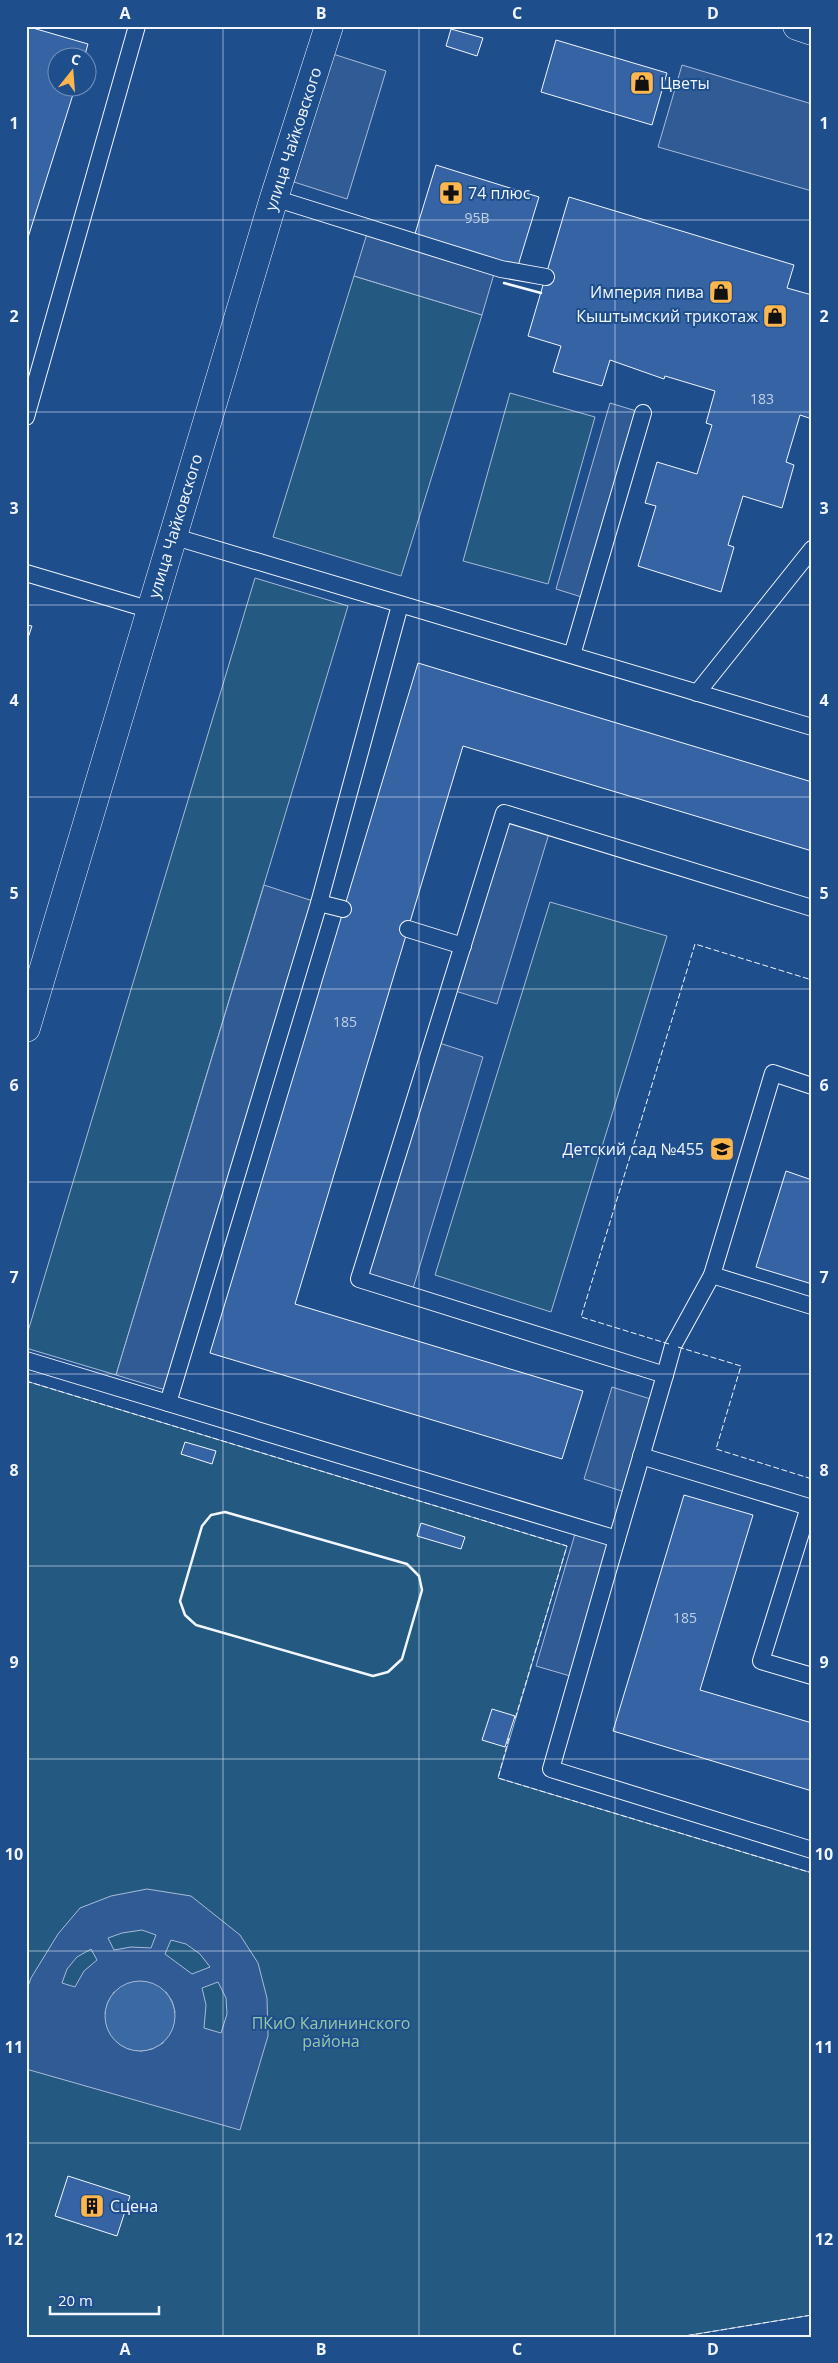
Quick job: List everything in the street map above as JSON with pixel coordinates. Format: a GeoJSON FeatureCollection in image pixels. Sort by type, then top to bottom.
{"type":"FeatureCollection","features":[{"type":"Feature","properties":{"kind":"street","name":"улица Чайковского"},"geometry":{"type":"LineString","coordinates":[[26,1028],[274,198],[329,26]]}},
{"type":"Feature","properties":{"kind":"street"},"geometry":{"type":"LineString","coordinates":[[797,26],[812,31]]}},
{"type":"Feature","properties":{"kind":"lane"},"geometry":{"type":"LineString","coordinates":[[26,417],[137,26]]}},
{"type":"Feature","properties":{"kind":"lane"},"geometry":{"type":"LineString","coordinates":[[274,198],[501,269],[546,277]]}},
{"type":"Feature","properties":{"kind":"lane"},"geometry":{"type":"LineString","coordinates":[[572,656],[643,413]]}},
{"type":"Feature","properties":{"kind":"lane"},"geometry":{"type":"LineString","coordinates":[[172,536],[812,727]]}},
{"type":"Feature","properties":{"kind":"lane"},"geometry":{"type":"LineString","coordinates":[[696,693],[812,549]]}},
{"type":"Feature","properties":{"kind":"lane"},"geometry":{"type":"LineString","coordinates":[[26,574],[150,610]]}},
{"type":"Feature","properties":{"kind":"lane"},"geometry":{"type":"LineString","coordinates":[[168,1403],[318,902],[400,605]]}},
{"type":"Feature","properties":{"kind":"lane"},"geometry":{"type":"LineString","coordinates":[[665,1375],[359,1279],[504,813],[812,908]]}},
{"type":"Feature","properties":{"kind":"lane"},"geometry":{"type":"LineString","coordinates":[[318,902],[343,910]]}},
{"type":"Feature","properties":{"kind":"lane"},"geometry":{"type":"LineString","coordinates":[[408,929],[463,946]]}},
{"type":"Feature","properties":{"kind":"lane"},"geometry":{"type":"LineString","coordinates":[[812,1086],[773,1073],[712,1275],[673,1346],[551,1769],[812,1850]]}},
{"type":"Feature","properties":{"kind":"lane"},"geometry":{"type":"LineString","coordinates":[[712,1275],[812,1306]]}},
{"type":"Feature","properties":{"kind":"lane"},"geometry":{"type":"LineString","coordinates":[[26,1360],[617,1539]]}},
{"type":"Feature","properties":{"kind":"lane"},"geometry":{"type":"LineString","coordinates":[[641,1456],[809,1507],[761,1661],[812,1676]]}},
{"type":"Feature","properties":{"kind":"green space"},"geometry":{"type":"Polygon","coordinates":[[[354,276],[482,315],[401,576],[273,537],[354,276]]]}},
{"type":"Feature","properties":{"kind":"green space"},"geometry":{"type":"Polygon","coordinates":[[[510,393],[595,417],[548,584],[463,561],[510,393]]]}},
{"type":"Feature","properties":{"kind":"green space"},"geometry":{"type":"Polygon","coordinates":[[[255,578],[348,606],[116,1375],[26,1348],[26,1338],[255,578]]]}},
{"type":"Feature","properties":{"kind":"green space"},"geometry":{"type":"Polygon","coordinates":[[[550,902],[667,936],[551,1312],[435,1275],[550,902]]]}},
{"type":"Feature","properties":{"kind":"green space","name":"ПКиО Калининского района"},"geometry":{"type":"Polygon","coordinates":[[[26,1381],[567,1546],[498,1778],[812,1873],[812,2315],[678,2337],[26,2337],[26,1381]]]}},
{"type":"Feature","properties":{"kind":"shaded area"},"geometry":{"type":"Polygon","coordinates":[[[333,54],[386,71],[347,199],[294,182],[333,54]]]}},
{"type":"Feature","properties":{"kind":"shaded area"},"geometry":{"type":"Polygon","coordinates":[[[682,65],[812,104],[812,191],[658,147],[682,65]]]}},
{"type":"Feature","properties":{"kind":"shaded area"},"geometry":{"type":"Polygon","coordinates":[[[369,227],[496,267],[482,315],[354,276],[369,227]]]}},
{"type":"Feature","properties":{"kind":"shaded area"},"geometry":{"type":"Polygon","coordinates":[[[610,403],[643,413],[588,599],[556,589],[610,403]]]}},
{"type":"Feature","properties":{"kind":"shaded area"},"geometry":{"type":"Polygon","coordinates":[[[504,813],[551,827],[497,1004],[449,989],[504,813]]]}},
{"type":"Feature","properties":{"kind":"shaded area"},"geometry":{"type":"Polygon","coordinates":[[[264,885],[319,903],[172,1392],[116,1375],[264,885]]]}},
{"type":"Feature","properties":{"kind":"shaded area"},"geometry":{"type":"Polygon","coordinates":[[[433,1041],[483,1057],[411,1295],[359,1279],[433,1041]]]}},
{"type":"Feature","properties":{"kind":"shaded area"},"geometry":{"type":"Polygon","coordinates":[[[612,1387],[657,1401],[631,1494],[584,1479],[612,1387]]]}},
{"type":"Feature","properties":{"kind":"shaded area"},"geometry":{"type":"Polygon","coordinates":[[[577,1527],[617,1539],[577,1678],[536,1666],[577,1527]]]}},
{"type":"Feature","properties":{"kind":"shaded area"},"geometry":{"type":"Polygon","coordinates":[[[147,1889],[191,1896],[240,1935],[258,1963],[267,1998],[268,2036],[240,2130],[26,2069],[26,1992],[31,1978],[58,1934],[80,1908],[111,1896],[147,1889]],[[142,1930],[122,1933],[108,1938],[114,1950],[131,1947],[151,1948],[156,1935],[142,1930]],[[171,1940],[165,1954],[192,1974],[210,1967],[200,1954],[186,1944],[171,1940]],[[91,1949],[77,1957],[67,1969],[62,1983],[75,1987],[84,1971],[97,1960],[91,1949]],[[218,1982],[202,1988],[206,2005],[204,2028],[221,2033],[227,2014],[226,1998],[218,1982]],[[114,1992],[108,2002],[105,2013],[119,2044],[129,2049],[141,2051],[152,2049],[163,2043],[175,2012],[172,2001],[166,1992],[114,1992]]]}},
{"type":"Feature","properties":{"kind":"shaded area"},"geometry":{"type":"Polygon","coordinates":[[[140,1981],[153,1984],[165,1991],[172,2003],[175,2016],[172,2029],[165,2041],[153,2048],[140,2051],[127,2048],[115,2041],[108,2029],[105,2016],[108,2003],[115,1991],[127,1984],[140,1981]]]}},
{"type":"Feature","properties":{"kind":"building"},"geometry":{"type":"Polygon","coordinates":[[[26,26],[88,44],[87,48],[48,48],[48,98],[72,98],[26,244],[26,26]]]}},
{"type":"Feature","properties":{"kind":"building"},"geometry":{"type":"Polygon","coordinates":[[[451,29],[483,38],[477,56],[446,46],[451,29]]]}},
{"type":"Feature","properties":{"kind":"building"},"geometry":{"type":"Polygon","coordinates":[[[556,40],[667,73],[652,125],[541,92],[556,40]]]}},
{"type":"Feature","properties":{"kind":"building"},"geometry":{"type":"Polygon","coordinates":[[[436,165],[539,197],[517,269],[414,237],[436,165]]]}},
{"type":"Feature","properties":{"kind":"building"},"geometry":{"type":"Polygon","coordinates":[[[569,197],[794,265],[787,288],[812,295],[812,419],[800,415],[786,462],[794,465],[782,508],[743,496],[728,545],[734,547],[721,592],[638,566],[656,506],[645,503],[657,462],[697,474],[712,425],[706,423],[715,391],[665,376],[664,379],[610,360],[602,386],[553,372],[561,346],[528,336],[569,197]]]}},
{"type":"Feature","properties":{"kind":"building"},"geometry":{"type":"Polygon","coordinates":[[[26,625],[32,626],[26,644],[26,625]]]}},
{"type":"Feature","properties":{"kind":"building"},"geometry":{"type":"Polygon","coordinates":[[[418,663],[812,782],[812,851],[463,746],[295,1304],[583,1391],[562,1459],[210,1353],[418,663]]]}},
{"type":"Feature","properties":{"kind":"building"},"geometry":{"type":"Polygon","coordinates":[[[786,1171],[812,1180],[812,1284],[756,1267],[786,1171]]]}},
{"type":"Feature","properties":{"kind":"building"},"geometry":{"type":"Polygon","coordinates":[[[185,1442],[216,1451],[212,1464],[181,1454],[185,1442]]]}},
{"type":"Feature","properties":{"kind":"building"},"geometry":{"type":"Polygon","coordinates":[[[684,1495],[753,1515],[700,1690],[812,1723],[812,1791],[613,1731],[684,1495]]]}},
{"type":"Feature","properties":{"kind":"building"},"geometry":{"type":"Polygon","coordinates":[[[421,1523],[465,1537],[461,1549],[417,1536],[421,1523]]]}},
{"type":"Feature","properties":{"kind":"building"},"geometry":{"type":"Polygon","coordinates":[[[492,1709],[515,1716],[505,1747],[482,1740],[492,1709]]]}},
{"type":"Feature","properties":{"kind":"building","name":"Сцена"},"geometry":{"type":"Polygon","coordinates":[[[68,2176],[130,2196],[117,2236],[55,2216],[68,2176]]]}},
{"type":"Feature","properties":{"kind":"fence"},"geometry":{"type":"LineString","coordinates":[[669,1344],[581,1317],[695,944],[812,980]]}},
{"type":"Feature","properties":{"kind":"fence"},"geometry":{"type":"LineString","coordinates":[[678,1347],[741,1366],[716,1449],[812,1479]]}},
{"type":"Feature","properties":{"kind":"fence"},"geometry":{"type":"LineString","coordinates":[[26,1381],[567,1546],[515,1719]]}},
{"type":"Feature","properties":{"kind":"fence"},"geometry":{"type":"LineString","coordinates":[[509,1738],[498,1778],[812,1873]]}},
{"type":"Feature","properties":{"kind":"fence"},"geometry":{"type":"LineString","coordinates":[[679,2337],[812,2315]]}},
{"type":"Feature","properties":{"kind":"wall"},"geometry":{"type":"LineString","coordinates":[[504,283],[541,293]]}},
{"type":"Feature","properties":{"kind":"wall"},"geometry":{"type":"LineString","coordinates":[[225,1512],[407,1564],[419,1576],[422,1590],[402,1659],[388,1672],[373,1676],[196,1625],[185,1615],[180,1601],[202,1526],[211,1515],[225,1512]]}},
{"type":"Feature","properties":{"kind":"place","name":"Цветы"},"geometry":{"type":"Point","coordinates":[642,83]}},
{"type":"Feature","properties":{"kind":"place","name":"74 плюс"},"geometry":{"type":"Point","coordinates":[451,193]}},
{"type":"Feature","properties":{"kind":"place","name":"Империя пива"},"geometry":{"type":"Point","coordinates":[721,292]}},
{"type":"Feature","properties":{"kind":"place","name":"Кыштымский трикотаж"},"geometry":{"type":"Point","coordinates":[775,316]}},
{"type":"Feature","properties":{"kind":"place","name":"Детский сад №455"},"geometry":{"type":"Point","coordinates":[722,1149]}},
{"type":"Feature","properties":{"kind":"place","name":"Сцена"},"geometry":{"type":"Point","coordinates":[92,2206]}}]}
